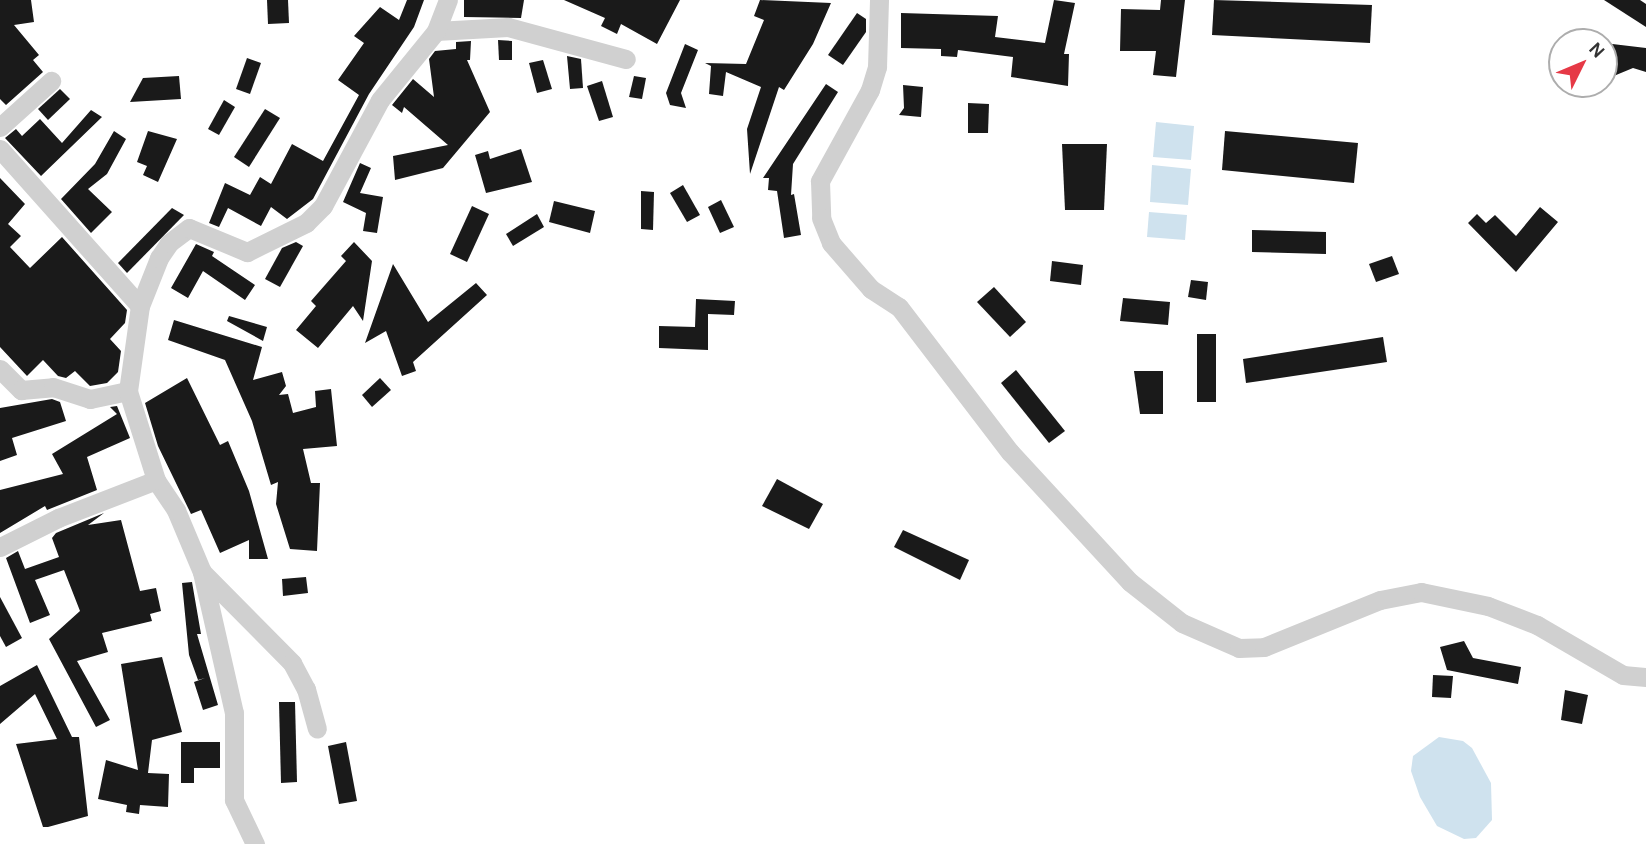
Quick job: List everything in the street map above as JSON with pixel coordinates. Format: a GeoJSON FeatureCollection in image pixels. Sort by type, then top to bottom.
{"type":"FeatureCollection","features":[{"type":"Feature","properties":{"kind":"street"},"geometry":{"type":"LineString","coordinates":[[255,844],[234,800],[234,713],[202,572],[176,510],[156,480],[128,391],[140,306],[159,258],[169,243],[189,228],[247,253],[306,223],[323,206],[380,100],[436,31],[448,0]]}},
{"type":"Feature","properties":{"kind":"street"},"geometry":{"type":"LineString","coordinates":[[879,0],[877,67],[870,90],[820,181],[821,218],[831,243],[871,289],[899,307],[1010,452],[1130,582],[1182,622],[1240,648],[1264,647],[1380,600],[1421,592],[1488,606],[1537,625],[1623,675],[1646,677]]}},
{"type":"Feature","properties":{"kind":"street"},"geometry":{"type":"LineString","coordinates":[[436,31],[508,27],[626,59]]}},
{"type":"Feature","properties":{"kind":"street"},"geometry":{"type":"LineString","coordinates":[[0,127],[51,81]]}},
{"type":"Feature","properties":{"kind":"street"},"geometry":{"type":"LineString","coordinates":[[0,149],[140,306]]}},
{"type":"Feature","properties":{"kind":"street"},"geometry":{"type":"LineString","coordinates":[[0,369],[21,390],[53,387],[90,399],[128,391]]}},
{"type":"Feature","properties":{"kind":"street"},"geometry":{"type":"LineString","coordinates":[[0,547],[58,518],[156,480]]}},
{"type":"Feature","properties":{"kind":"street"},"geometry":{"type":"LineString","coordinates":[[202,572],[292,663],[306,688],[317,729]]}},
{"type":"Feature","properties":{"kind":"water"},"geometry":{"type":"Polygon","coordinates":[[[1156,122],[1194,126],[1191,160],[1153,157],[1156,122]]]}},
{"type":"Feature","properties":{"kind":"water"},"geometry":{"type":"Polygon","coordinates":[[[1152,165],[1191,169],[1188,205],[1150,202],[1152,165]]]}},
{"type":"Feature","properties":{"kind":"water"},"geometry":{"type":"Polygon","coordinates":[[[1149,212],[1187,215],[1185,240],[1147,237],[1149,212]]]}},
{"type":"Feature","properties":{"kind":"water"},"geometry":{"type":"Polygon","coordinates":[[[1439,737],[1463,741],[1472,748],[1491,783],[1492,820],[1476,838],[1464,839],[1437,826],[1420,797],[1411,771],[1413,756],[1439,737]]]}},
{"type":"Feature","properties":{"kind":"building"},"geometry":{"type":"Polygon","coordinates":[[[0,0],[31,0],[34,22],[14,25],[39,55],[33,60],[43,72],[6,105],[0,99],[0,0]]]}},
{"type":"Feature","properties":{"kind":"building"},"geometry":{"type":"Polygon","coordinates":[[[267,0],[288,0],[289,23],[268,24],[267,0]]]}},
{"type":"Feature","properties":{"kind":"building"},"geometry":{"type":"Polygon","coordinates":[[[407,0],[424,0],[414,27],[369,94],[313,199],[287,219],[271,207],[261,226],[228,208],[219,227],[209,223],[225,183],[250,195],[260,177],[271,184],[292,144],[323,161],[359,95],[338,80],[364,43],[354,36],[380,7],[399,20],[407,0]]]}},
{"type":"Feature","properties":{"kind":"building"},"geometry":{"type":"Polygon","coordinates":[[[464,0],[524,0],[521,18],[464,17],[464,0]]]}},
{"type":"Feature","properties":{"kind":"building"},"geometry":{"type":"Polygon","coordinates":[[[564,0],[680,0],[657,44],[621,24],[617,34],[601,26],[605,18],[564,0]]]}},
{"type":"Feature","properties":{"kind":"building"},"geometry":{"type":"Polygon","coordinates":[[[760,0],[831,3],[813,44],[784,90],[779,87],[750,174],[747,129],[761,87],[726,72],[723,96],[709,94],[711,66],[705,63],[746,64],[764,20],[754,16],[760,0]]]}},
{"type":"Feature","properties":{"kind":"building"},"geometry":{"type":"Polygon","coordinates":[[[1054,0],[1075,3],[1064,54],[1069,54],[1068,86],[1011,77],[1013,57],[958,50],[957,57],[941,56],[941,49],[901,48],[901,13],[998,16],[995,37],[1045,43],[1054,0]]]}},
{"type":"Feature","properties":{"kind":"building"},"geometry":{"type":"Polygon","coordinates":[[[1161,0],[1185,0],[1176,77],[1153,75],[1156,51],[1120,51],[1121,9],[1160,10],[1161,0]]]}},
{"type":"Feature","properties":{"kind":"building"},"geometry":{"type":"Polygon","coordinates":[[[1214,0],[1372,5],[1370,43],[1212,35],[1214,0]]]}},
{"type":"Feature","properties":{"kind":"building"},"geometry":{"type":"Polygon","coordinates":[[[1604,0],[1640,0],[1646,4],[1646,27],[1604,0]]]}},
{"type":"Feature","properties":{"kind":"building"},"geometry":{"type":"Polygon","coordinates":[[[857,13],[866,19],[866,32],[843,65],[828,55],[857,13]]]}},
{"type":"Feature","properties":{"kind":"building"},"geometry":{"type":"Polygon","coordinates":[[[498,40],[512,41],[512,60],[499,60],[498,40]]]}},
{"type":"Feature","properties":{"kind":"building"},"geometry":{"type":"Polygon","coordinates":[[[471,41],[470,60],[467,60],[490,112],[443,168],[395,180],[393,156],[448,145],[404,107],[402,113],[392,105],[413,79],[434,97],[429,59],[435,51],[456,49],[456,42],[471,41]]]}},
{"type":"Feature","properties":{"kind":"building"},"geometry":{"type":"Polygon","coordinates":[[[685,44],[698,50],[681,93],[686,108],[670,105],[666,93],[685,44]]]}},
{"type":"Feature","properties":{"kind":"building"},"geometry":{"type":"Polygon","coordinates":[[[1618,45],[1646,48],[1646,72],[1633,68],[1618,74],[1618,45]]]}},
{"type":"Feature","properties":{"kind":"building"},"geometry":{"type":"Polygon","coordinates":[[[567,56],[581,59],[583,88],[570,89],[567,56]]]}},
{"type":"Feature","properties":{"kind":"building"},"geometry":{"type":"Polygon","coordinates":[[[247,58],[261,63],[250,94],[236,89],[247,58]]]}},
{"type":"Feature","properties":{"kind":"building"},"geometry":{"type":"Polygon","coordinates":[[[543,60],[552,89],[537,93],[529,63],[543,60]]]}},
{"type":"Feature","properties":{"kind":"building"},"geometry":{"type":"Polygon","coordinates":[[[179,76],[181,99],[130,102],[143,78],[179,76]]]}},
{"type":"Feature","properties":{"kind":"building"},"geometry":{"type":"Polygon","coordinates":[[[634,76],[646,78],[642,99],[629,97],[634,76]]]}},
{"type":"Feature","properties":{"kind":"building"},"geometry":{"type":"Polygon","coordinates":[[[602,81],[613,117],[599,121],[587,86],[602,81]]]}},
{"type":"Feature","properties":{"kind":"building"},"geometry":{"type":"Polygon","coordinates":[[[826,84],[838,92],[793,164],[791,195],[794,194],[801,235],[784,238],[777,191],[768,190],[769,178],[763,178],[826,84]]]}},
{"type":"Feature","properties":{"kind":"building"},"geometry":{"type":"Polygon","coordinates":[[[903,85],[923,87],[921,117],[899,115],[904,108],[903,85]]]}},
{"type":"Feature","properties":{"kind":"building"},"geometry":{"type":"Polygon","coordinates":[[[60,89],[70,99],[48,120],[38,109],[60,89]]]}},
{"type":"Feature","properties":{"kind":"building"},"geometry":{"type":"Polygon","coordinates":[[[224,100],[235,107],[219,135],[208,129],[224,100]]]}},
{"type":"Feature","properties":{"kind":"building"},"geometry":{"type":"Polygon","coordinates":[[[968,103],[989,104],[988,133],[968,133],[968,103]]]}},
{"type":"Feature","properties":{"kind":"building"},"geometry":{"type":"Polygon","coordinates":[[[265,109],[280,118],[249,167],[234,157],[265,109]]]}},
{"type":"Feature","properties":{"kind":"building"},"geometry":{"type":"Polygon","coordinates":[[[91,110],[102,117],[41,176],[5,138],[16,129],[22,136],[40,119],[62,143],[91,110]]]}},
{"type":"Feature","properties":{"kind":"building"},"geometry":{"type":"Polygon","coordinates":[[[114,131],[126,139],[107,174],[88,189],[112,212],[91,233],[61,199],[95,164],[114,131]]]}},
{"type":"Feature","properties":{"kind":"building"},"geometry":{"type":"Polygon","coordinates":[[[148,131],[177,139],[158,182],[143,175],[147,166],[137,162],[148,131]]]}},
{"type":"Feature","properties":{"kind":"building"},"geometry":{"type":"Polygon","coordinates":[[[1225,131],[1358,143],[1354,183],[1222,170],[1225,131]]]}},
{"type":"Feature","properties":{"kind":"building"},"geometry":{"type":"Polygon","coordinates":[[[1062,144],[1107,144],[1104,210],[1065,210],[1062,144]]]}},
{"type":"Feature","properties":{"kind":"building"},"geometry":{"type":"Polygon","coordinates":[[[521,149],[532,182],[486,193],[475,155],[488,151],[490,159],[521,149]]]}},
{"type":"Feature","properties":{"kind":"building"},"geometry":{"type":"Polygon","coordinates":[[[360,163],[371,168],[360,193],[383,197],[377,233],[363,231],[366,213],[343,202],[360,163]]]}},
{"type":"Feature","properties":{"kind":"building"},"geometry":{"type":"Polygon","coordinates":[[[0,178],[25,204],[8,224],[21,236],[10,247],[30,268],[62,237],[127,310],[125,323],[110,339],[121,351],[118,372],[107,383],[90,386],[75,371],[66,378],[58,376],[43,360],[27,376],[0,347],[0,178]]]}},
{"type":"Feature","properties":{"kind":"building"},"geometry":{"type":"Polygon","coordinates":[[[683,185],[700,215],[687,222],[670,193],[683,185]]]}},
{"type":"Feature","properties":{"kind":"building"},"geometry":{"type":"Polygon","coordinates":[[[641,191],[654,192],[653,230],[641,229],[641,191]]]}},
{"type":"Feature","properties":{"kind":"building"},"geometry":{"type":"Polygon","coordinates":[[[721,200],[734,227],[720,233],[708,207],[721,200]]]}},
{"type":"Feature","properties":{"kind":"building"},"geometry":{"type":"Polygon","coordinates":[[[554,201],[595,211],[590,233],[549,222],[554,201]]]}},
{"type":"Feature","properties":{"kind":"building"},"geometry":{"type":"Polygon","coordinates":[[[472,206],[489,214],[467,262],[450,254],[472,206]]]}},
{"type":"Feature","properties":{"kind":"building"},"geometry":{"type":"Polygon","coordinates":[[[1540,207],[1558,222],[1516,272],[1468,223],[1477,214],[1486,223],[1495,215],[1516,236],[1540,207]]]}},
{"type":"Feature","properties":{"kind":"building"},"geometry":{"type":"Polygon","coordinates":[[[172,208],[184,215],[127,273],[118,263],[172,208]]]}},
{"type":"Feature","properties":{"kind":"building"},"geometry":{"type":"Polygon","coordinates":[[[537,214],[544,227],[513,246],[506,234],[537,214]]]}},
{"type":"Feature","properties":{"kind":"building"},"geometry":{"type":"Polygon","coordinates":[[[1252,230],[1326,232],[1326,254],[1252,252],[1252,230]]]}},
{"type":"Feature","properties":{"kind":"building"},"geometry":{"type":"Polygon","coordinates":[[[296,242],[303,246],[280,287],[265,279],[282,248],[296,242]]]}},
{"type":"Feature","properties":{"kind":"building"},"geometry":{"type":"Polygon","coordinates":[[[354,242],[372,261],[363,321],[353,306],[318,348],[296,330],[316,306],[311,301],[346,261],[341,256],[354,242]]]}},
{"type":"Feature","properties":{"kind":"building"},"geometry":{"type":"Polygon","coordinates":[[[196,244],[214,252],[212,256],[255,285],[245,300],[203,271],[188,298],[171,288],[196,244]]]}},
{"type":"Feature","properties":{"kind":"building"},"geometry":{"type":"Polygon","coordinates":[[[1392,256],[1399,274],[1376,282],[1369,264],[1392,256]]]}},
{"type":"Feature","properties":{"kind":"building"},"geometry":{"type":"Polygon","coordinates":[[[1052,261],[1083,265],[1081,285],[1050,281],[1052,261]]]}},
{"type":"Feature","properties":{"kind":"building"},"geometry":{"type":"Polygon","coordinates":[[[393,264],[428,322],[476,283],[487,295],[413,362],[416,371],[402,376],[386,331],[365,343],[393,264]]]}},
{"type":"Feature","properties":{"kind":"building"},"geometry":{"type":"Polygon","coordinates":[[[1191,280],[1208,282],[1206,300],[1188,297],[1191,280]]]}},
{"type":"Feature","properties":{"kind":"building"},"geometry":{"type":"Polygon","coordinates":[[[994,287],[1026,322],[1010,337],[977,302],[994,287]]]}},
{"type":"Feature","properties":{"kind":"building"},"geometry":{"type":"Polygon","coordinates":[[[1123,298],[1170,302],[1168,325],[1120,321],[1123,298]]]}},
{"type":"Feature","properties":{"kind":"building"},"geometry":{"type":"Polygon","coordinates":[[[696,299],[735,301],[734,315],[708,314],[708,350],[659,348],[659,326],[695,327],[696,299]]]}},
{"type":"Feature","properties":{"kind":"building"},"geometry":{"type":"Polygon","coordinates":[[[229,316],[267,327],[263,341],[227,321],[229,316]]]}},
{"type":"Feature","properties":{"kind":"building"},"geometry":{"type":"Polygon","coordinates":[[[174,320],[262,347],[253,380],[282,372],[286,386],[279,395],[288,394],[293,413],[316,407],[315,391],[331,389],[337,446],[303,449],[311,483],[320,483],[317,551],[290,549],[276,504],[278,482],[271,485],[252,421],[225,360],[168,340],[174,320]]]}},
{"type":"Feature","properties":{"kind":"building"},"geometry":{"type":"Polygon","coordinates":[[[1197,334],[1216,334],[1216,402],[1197,402],[1197,334]]]}},
{"type":"Feature","properties":{"kind":"building"},"geometry":{"type":"Polygon","coordinates":[[[1383,337],[1387,362],[1246,383],[1243,359],[1383,337]]]}},
{"type":"Feature","properties":{"kind":"building"},"geometry":{"type":"Polygon","coordinates":[[[1016,370],[1065,431],[1049,443],[1001,383],[1016,370]]]}},
{"type":"Feature","properties":{"kind":"building"},"geometry":{"type":"Polygon","coordinates":[[[1134,371],[1163,371],[1163,414],[1140,414],[1134,371]]]}},
{"type":"Feature","properties":{"kind":"building"},"geometry":{"type":"Polygon","coordinates":[[[187,378],[220,445],[228,441],[249,491],[268,559],[249,559],[249,540],[220,553],[201,510],[191,514],[158,446],[145,403],[187,378]]]}},
{"type":"Feature","properties":{"kind":"building"},"geometry":{"type":"Polygon","coordinates":[[[380,378],[391,390],[372,407],[362,395],[380,378]]]}},
{"type":"Feature","properties":{"kind":"building"},"geometry":{"type":"Polygon","coordinates":[[[52,399],[60,402],[66,421],[12,438],[17,455],[0,461],[0,408],[52,399]]]}},
{"type":"Feature","properties":{"kind":"building"},"geometry":{"type":"Polygon","coordinates":[[[117,406],[130,438],[87,457],[97,490],[47,510],[45,506],[0,533],[0,490],[63,474],[52,454],[117,414],[110,407],[117,406]]]}},
{"type":"Feature","properties":{"kind":"building"},"geometry":{"type":"Polygon","coordinates":[[[777,479],[823,504],[809,529],[762,506],[777,479]]]}},
{"type":"Feature","properties":{"kind":"building"},"geometry":{"type":"Polygon","coordinates":[[[104,513],[88,525],[121,520],[140,591],[156,588],[161,611],[150,614],[152,621],[102,633],[108,652],[77,661],[110,720],[96,727],[49,639],[80,611],[64,570],[35,580],[50,615],[30,623],[6,558],[18,551],[25,569],[59,557],[52,538],[56,533],[104,513]]]}},
{"type":"Feature","properties":{"kind":"building"},"geometry":{"type":"Polygon","coordinates":[[[903,530],[969,560],[960,580],[894,547],[903,530]]]}},
{"type":"Feature","properties":{"kind":"building"},"geometry":{"type":"Polygon","coordinates":[[[306,577],[308,593],[283,596],[282,579],[306,577]]]}},
{"type":"Feature","properties":{"kind":"building"},"geometry":{"type":"Polygon","coordinates":[[[192,582],[201,634],[197,634],[218,705],[203,710],[194,682],[205,678],[198,680],[189,655],[182,583],[192,582]]]}},
{"type":"Feature","properties":{"kind":"building"},"geometry":{"type":"Polygon","coordinates":[[[0,597],[22,638],[6,647],[0,636],[0,597]]]}},
{"type":"Feature","properties":{"kind":"building"},"geometry":{"type":"Polygon","coordinates":[[[1464,641],[1473,658],[1521,667],[1518,684],[1447,670],[1440,647],[1464,641]]]}},
{"type":"Feature","properties":{"kind":"building"},"geometry":{"type":"Polygon","coordinates":[[[162,657],[182,732],[152,740],[148,773],[169,774],[168,807],[140,805],[139,814],[126,812],[127,805],[98,799],[106,760],[138,770],[121,664],[162,657]]]}},
{"type":"Feature","properties":{"kind":"building"},"geometry":{"type":"Polygon","coordinates":[[[37,665],[72,737],[79,737],[88,816],[48,827],[43,827],[16,744],[57,739],[35,694],[0,724],[0,686],[37,665]]]}},
{"type":"Feature","properties":{"kind":"building"},"geometry":{"type":"Polygon","coordinates":[[[1433,675],[1453,676],[1451,698],[1432,697],[1433,675]]]}},
{"type":"Feature","properties":{"kind":"building"},"geometry":{"type":"Polygon","coordinates":[[[1565,690],[1588,695],[1582,724],[1561,720],[1565,690]]]}},
{"type":"Feature","properties":{"kind":"building"},"geometry":{"type":"Polygon","coordinates":[[[279,702],[295,702],[297,782],[281,783],[279,702]]]}},
{"type":"Feature","properties":{"kind":"building"},"geometry":{"type":"Polygon","coordinates":[[[181,742],[220,742],[220,768],[194,768],[194,783],[181,783],[181,742]]]}},
{"type":"Feature","properties":{"kind":"building"},"geometry":{"type":"Polygon","coordinates":[[[346,742],[357,801],[339,804],[328,746],[346,742]]]}}]}
